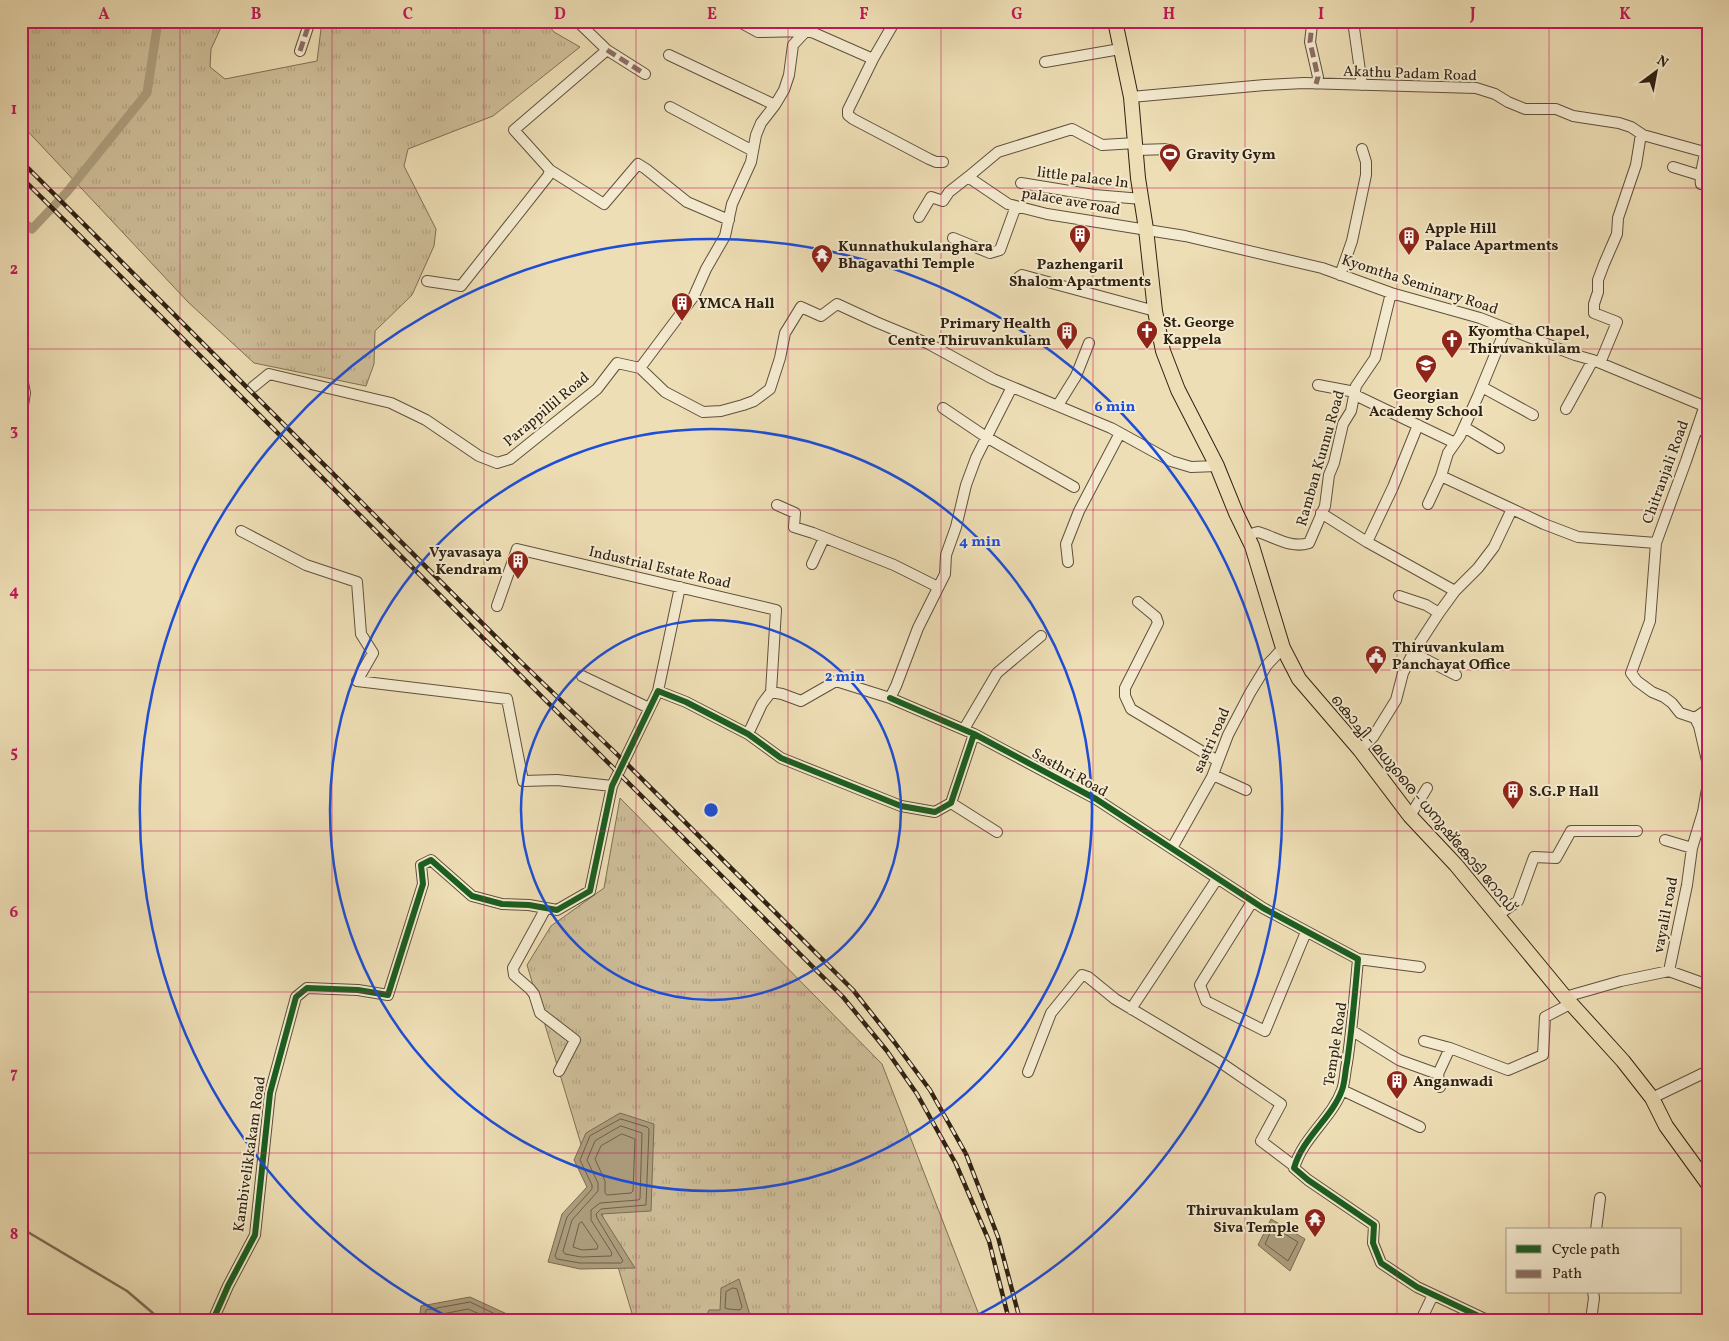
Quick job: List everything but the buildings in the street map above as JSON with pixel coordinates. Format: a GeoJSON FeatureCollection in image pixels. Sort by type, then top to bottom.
{"type":"FeatureCollection","features":[{"type":"Feature","properties":{"kind":"highway","name":"കൊച്ചി - മധുരൈ - ധനുഷ്‌കോടി റോഡ്"},"geometry":{"type":"LineString","coordinates":[[1115,21],[1131,97],[1138,178],[1162,351],[1178,390],[1217,466],[1247,535],[1257,559],[1274,622],[1299,678],[1360,750],[1410,816],[1456,865],[1569,1000],[1623,1061],[1652,1098],[1666,1126],[1708,1184]]}},
{"type":"Feature","properties":{"kind":"street"},"geometry":{"type":"LineString","coordinates":[[300,51],[310,21]]}},
{"type":"Feature","properties":{"kind":"street"},"geometry":{"type":"LineString","coordinates":[[577,21],[607,50],[645,74]]}},
{"type":"Feature","properties":{"kind":"street"},"geometry":{"type":"LineString","coordinates":[[738,21],[758,32],[806,31],[814,33],[873,59]]}},
{"type":"Feature","properties":{"kind":"street"},"geometry":{"type":"LineString","coordinates":[[895,21],[873,59],[848,110],[848,115],[852,119],[929,159],[943,162]]}},
{"type":"Feature","properties":{"kind":"street"},"geometry":{"type":"LineString","coordinates":[[1306,21],[1312,25],[1310,42],[1318,77],[1316,84]]}},
{"type":"Feature","properties":{"kind":"street"},"geometry":{"type":"LineString","coordinates":[[1353,21],[1362,85]]}},
{"type":"Feature","properties":{"kind":"street"},"geometry":{"type":"LineString","coordinates":[[806,31],[793,45],[789,75],[784,90],[756,135],[751,162],[732,204],[725,236],[706,269],[694,296],[640,368],[665,392],[703,412],[721,411],[744,405],[754,401],[770,389],[780,358],[784,333],[801,308],[821,316],[837,304],[929,344],[993,379],[1058,405],[1120,433],[1170,461],[1192,466],[1217,466]]}},
{"type":"Feature","properties":{"kind":"street"},"geometry":{"type":"LineString","coordinates":[[1045,62],[1120,49]]}},
{"type":"Feature","properties":{"kind":"street"},"geometry":{"type":"LineString","coordinates":[[607,50],[514,130],[550,170],[604,204],[638,164],[687,202],[729,220]]}},
{"type":"Feature","properties":{"kind":"street"},"geometry":{"type":"LineString","coordinates":[[668,56],[775,105]]}},
{"type":"Feature","properties":{"kind":"street","name":"Akathu Padam Road"},"geometry":{"type":"LineString","coordinates":[[1131,97],[1265,85],[1316,84],[1476,88],[1495,94],[1525,109],[1556,109],[1573,116],[1619,123],[1631,127],[1641,134],[1706,152]]}},
{"type":"Feature","properties":{"kind":"street"},"geometry":{"type":"LineString","coordinates":[[670,107],[753,151]]}},
{"type":"Feature","properties":{"kind":"street"},"geometry":{"type":"LineString","coordinates":[[919,217],[931,197],[943,201],[949,192],[998,152],[1072,129],[1102,145],[1170,149]]}},
{"type":"Feature","properties":{"kind":"street"},"geometry":{"type":"LineString","coordinates":[[1566,409],[1596,362],[1617,322],[1594,313],[1594,304],[1598,292],[1598,280],[1617,234],[1618,218],[1636,165],[1641,134]]}},
{"type":"Feature","properties":{"kind":"street"},"geometry":{"type":"LineString","coordinates":[[1340,275],[1352,241],[1366,175],[1366,162],[1362,149]]}},
{"type":"Feature","properties":{"kind":"street"},"geometry":{"type":"LineString","coordinates":[[1706,152],[1703,169],[1699,176],[1701,184],[1708,186]]}},
{"type":"Feature","properties":{"kind":"street"},"geometry":{"type":"LineString","coordinates":[[1673,167],[1699,176]]}},
{"type":"Feature","properties":{"kind":"street"},"geometry":{"type":"LineString","coordinates":[[428,281],[460,286],[548,176],[550,170]]}},
{"type":"Feature","properties":{"kind":"street","name":"palace ave road"},"geometry":{"type":"LineString","coordinates":[[968,177],[1008,204],[1047,214],[1146,229]]}},
{"type":"Feature","properties":{"kind":"street","name":"little palace ln"},"geometry":{"type":"LineString","coordinates":[[1021,183],[1094,195],[1142,199]]}},
{"type":"Feature","properties":{"kind":"street"},"geometry":{"type":"LineString","coordinates":[[953,238],[990,253],[1000,250],[1016,206]]}},
{"type":"Feature","properties":{"kind":"street","name":"Kyomtha Seminary Road"},"geometry":{"type":"LineString","coordinates":[[1146,229],[1185,236],[1295,262],[1391,293],[1480,318],[1704,406]]}},
{"type":"Feature","properties":{"kind":"street"},"geometry":{"type":"LineString","coordinates":[[1019,277],[1022,276],[1155,311]]}},
{"type":"Feature","properties":{"kind":"street","name":"Ramban Kunnu Road"},"geometry":{"type":"LineString","coordinates":[[1247,535],[1258,532],[1286,543],[1303,545],[1309,543],[1324,506],[1329,475],[1334,463],[1343,424],[1351,411],[1356,386],[1375,358],[1391,293]]}},
{"type":"Feature","properties":{"kind":"street"},"geometry":{"type":"LineString","coordinates":[[1428,504],[1432,499],[1448,453],[1464,427],[1506,328]]}},
{"type":"Feature","properties":{"kind":"street"},"geometry":{"type":"LineString","coordinates":[[1058,405],[1076,376],[1089,343]]}},
{"type":"Feature","properties":{"kind":"street","name":"Parappillil Road"},"geometry":{"type":"LineString","coordinates":[[253,387],[269,374],[391,404],[426,420],[479,456],[497,463],[510,459],[597,389],[617,363],[640,368]]}},
{"type":"Feature","properties":{"kind":"street"},"geometry":{"type":"LineString","coordinates":[[21,373],[24,393],[21,417]]}},
{"type":"Feature","properties":{"kind":"street"},"geometry":{"type":"LineString","coordinates":[[1318,385],[1355,393],[1455,442]]}},
{"type":"Feature","properties":{"kind":"street"},"geometry":{"type":"LineString","coordinates":[[890,698],[918,628],[945,574],[946,555],[956,527],[966,485],[976,458],[1012,387]]}},
{"type":"Feature","properties":{"kind":"street"},"geometry":{"type":"LineString","coordinates":[[1482,387],[1534,415]]}},
{"type":"Feature","properties":{"kind":"street","name":"Chitranjali Road"},"geometry":{"type":"LineString","coordinates":[[1441,476],[1544,524],[1578,537],[1656,543],[1708,396]]}},
{"type":"Feature","properties":{"kind":"street"},"geometry":{"type":"LineString","coordinates":[[942,408],[986,437],[1074,487]]}},
{"type":"Feature","properties":{"kind":"street"},"geometry":{"type":"LineString","coordinates":[[1367,542],[1389,495],[1418,424]]}},
{"type":"Feature","properties":{"kind":"street"},"geometry":{"type":"LineString","coordinates":[[1464,427],[1499,448]]}},
{"type":"Feature","properties":{"kind":"street"},"geometry":{"type":"LineString","coordinates":[[1697,428],[1708,433]]}},
{"type":"Feature","properties":{"kind":"street"},"geometry":{"type":"LineString","coordinates":[[1068,562],[1066,544],[1079,511],[1120,433]]}},
{"type":"Feature","properties":{"kind":"street"},"geometry":{"type":"LineString","coordinates":[[777,505],[795,513],[794,527],[894,565],[938,586]]}},
{"type":"Feature","properties":{"kind":"street"},"geometry":{"type":"LineString","coordinates":[[1360,750],[1373,737],[1396,700],[1403,673],[1413,653],[1455,591],[1478,568],[1494,547],[1512,509]]}},
{"type":"Feature","properties":{"kind":"street"},"geometry":{"type":"LineString","coordinates":[[1321,513],[1367,542],[1455,591]]}},
{"type":"Feature","properties":{"kind":"street"},"geometry":{"type":"LineString","coordinates":[[241,531],[306,565],[358,582],[361,634],[372,654],[357,681],[507,699],[524,781],[557,780],[612,786]]}},
{"type":"Feature","properties":{"kind":"street"},"geometry":{"type":"LineString","coordinates":[[812,564],[824,538]]}},
{"type":"Feature","properties":{"kind":"street"},"geometry":{"type":"LineString","coordinates":[[1656,543],[1650,621],[1631,673],[1637,681],[1652,692],[1664,697],[1680,712],[1695,718],[1699,726],[1708,766]]}},
{"type":"Feature","properties":{"kind":"street","name":"Industrial Estate Road"},"geometry":{"type":"LineString","coordinates":[[497,606],[516,549],[776,610],[771,692]]}},
{"type":"Feature","properties":{"kind":"street","name":"Kambivelikkakam Road"},"geometry":{"type":"LineString","coordinates":[[213,1320],[228,1286],[255,1235],[270,1093],[296,997],[307,988],[358,990],[388,995],[423,884],[421,865],[431,860],[472,896],[502,904],[529,905],[556,910],[590,891],[612,786],[658,691],[680,587]]}},
{"type":"Feature","properties":{"kind":"street"},"geometry":{"type":"LineString","coordinates":[[1399,596],[1426,605],[1439,613]]}},
{"type":"Feature","properties":{"kind":"street"},"geometry":{"type":"LineString","coordinates":[[1138,602],[1156,617],[1158,623],[1125,688],[1125,696],[1131,709],[1218,761]]}},
{"type":"Feature","properties":{"kind":"street"},"geometry":{"type":"LineString","coordinates":[[964,729],[997,674],[1041,636]]}},
{"type":"Feature","properties":{"kind":"street","name":"sastri road"},"geometry":{"type":"LineString","coordinates":[[1172,848],[1213,775],[1228,735],[1250,693],[1267,665],[1284,648]]}},
{"type":"Feature","properties":{"kind":"street"},"geometry":{"type":"LineString","coordinates":[[1413,653],[1456,675]]}},
{"type":"Feature","properties":{"kind":"street"},"geometry":{"type":"LineString","coordinates":[[582,676],[649,708]]}},
{"type":"Feature","properties":{"kind":"street","name":"Sasthri Road"},"geometry":{"type":"LineString","coordinates":[[771,692],[800,701],[836,681],[890,698],[974,734],[1096,799],[1172,848]]}},
{"type":"Feature","properties":{"kind":"street"},"geometry":{"type":"LineString","coordinates":[[658,691],[686,702],[748,734],[781,758],[901,806],[935,812],[952,803],[974,734]]}},
{"type":"Feature","properties":{"kind":"street"},"geometry":{"type":"LineString","coordinates":[[748,734],[762,704],[771,692]]}},
{"type":"Feature","properties":{"kind":"street"},"geometry":{"type":"LineString","coordinates":[[1695,718],[1708,709]]}},
{"type":"Feature","properties":{"kind":"street"},"geometry":{"type":"LineString","coordinates":[[1213,775],[1246,790]]}},
{"type":"Feature","properties":{"kind":"street","name":"vayalil road"},"geometry":{"type":"LineString","coordinates":[[1669,971],[1687,885],[1692,848],[1703,812],[1708,783]]}},
{"type":"Feature","properties":{"kind":"street"},"geometry":{"type":"LineString","coordinates":[[1410,816],[1428,788]]}},
{"type":"Feature","properties":{"kind":"street"},"geometry":{"type":"LineString","coordinates":[[952,803],[996,832]]}},
{"type":"Feature","properties":{"kind":"street"},"geometry":{"type":"LineString","coordinates":[[1498,915],[1518,901],[1534,856],[1556,858],[1571,831],[1637,831]]}},
{"type":"Feature","properties":{"kind":"street"},"geometry":{"type":"LineString","coordinates":[[1665,840],[1692,848]]}},
{"type":"Feature","properties":{"kind":"street"},"geometry":{"type":"LineString","coordinates":[[1172,848],[1252,902],[1358,959],[1420,967]]}},
{"type":"Feature","properties":{"kind":"street"},"geometry":{"type":"LineString","coordinates":[[1131,1009],[1217,879]]}},
{"type":"Feature","properties":{"kind":"street"},"geometry":{"type":"LineString","coordinates":[[1252,902],[1200,985],[1206,1001],[1265,1031],[1306,932]]}},
{"type":"Feature","properties":{"kind":"street"},"geometry":{"type":"LineString","coordinates":[[546,908],[513,968],[514,975],[534,994],[540,1013],[575,1040],[560,1071]]}},
{"type":"Feature","properties":{"kind":"street","name":"Temple Road"},"geometry":{"type":"LineString","coordinates":[[1294,1166],[1296,1158],[1305,1143],[1332,1108],[1342,1090],[1351,1030],[1358,959]]}},
{"type":"Feature","properties":{"kind":"street","name":"vayalil road"},"geometry":{"type":"LineString","coordinates":[[1450,1048],[1508,1070],[1543,1055],[1545,1017],[1569,1000],[1621,981],[1669,971],[1708,985]]}},
{"type":"Feature","properties":{"kind":"street"},"geometry":{"type":"LineString","coordinates":[[1028,1072],[1050,1013],[1082,975],[1088,977],[1115,999],[1217,1060],[1281,1104],[1261,1141],[1294,1166],[1308,1180],[1374,1225],[1373,1242],[1381,1263],[1417,1287],[1480,1318]]}},
{"type":"Feature","properties":{"kind":"street"},"geometry":{"type":"LineString","coordinates":[[1351,1030],[1399,1060],[1438,1074]]}},
{"type":"Feature","properties":{"kind":"street"},"geometry":{"type":"LineString","coordinates":[[1424,1041],[1450,1048],[1438,1074],[1440,1086]]}},
{"type":"Feature","properties":{"kind":"street"},"geometry":{"type":"LineString","coordinates":[[1652,1098],[1708,1071]]}},
{"type":"Feature","properties":{"kind":"street"},"geometry":{"type":"LineString","coordinates":[[1342,1090],[1420,1127]]}},
{"type":"Feature","properties":{"kind":"street"},"geometry":{"type":"LineString","coordinates":[[1596,1228],[1600,1198]]}},
{"type":"Feature","properties":{"kind":"street"},"geometry":{"type":"LineString","coordinates":[[1590,1320],[1593,1294]]}},
{"type":"Feature","properties":{"kind":"street"},"geometry":{"type":"LineString","coordinates":[[1421,1320],[1433,1295]]}},
{"type":"Feature","properties":{"kind":"green space"},"geometry":{"type":"Polygon","coordinates":[[[21,21],[224,21],[211,49],[210,67],[225,79],[317,61],[322,21],[545,21],[554,32],[580,47],[493,116],[408,149],[404,166],[436,229],[434,246],[412,295],[375,331],[374,364],[366,386],[254,363],[188,302],[21,124],[21,21]]]}},
{"type":"Feature","properties":{"kind":"green space"},"geometry":{"type":"Polygon","coordinates":[[[620,798],[882,1064],[981,1320],[634,1320],[527,965],[551,926],[604,888],[620,798]]]}},
{"type":"Feature","properties":{"kind":"water"},"geometry":{"type":"Polygon","coordinates":[[[620,1113],[654,1124],[651,1211],[601,1214],[635,1268],[580,1269],[548,1262],[562,1214],[587,1187],[574,1160],[586,1133],[620,1113]]]}},
{"type":"Feature","properties":{"kind":"water"},"geometry":{"type":"Polygon","coordinates":[[[1271,1219],[1305,1239],[1290,1271],[1258,1245],[1271,1219]]]}},
{"type":"Feature","properties":{"kind":"water"},"geometry":{"type":"Polygon","coordinates":[[[739,1279],[750,1315],[718,1314],[719,1320],[704,1320],[709,1310],[720,1310],[721,1288],[739,1279]]]}},
{"type":"Feature","properties":{"kind":"water"},"geometry":{"type":"Polygon","coordinates":[[[470,1297],[520,1320],[419,1320],[421,1306],[470,1297]]]}},
{"type":"Feature","properties":{"kind":"waterway"},"geometry":{"type":"LineString","coordinates":[[21,221],[32,229],[67,192],[147,93],[158,21]]}},
{"type":"Feature","properties":{"kind":"waterway"},"geometry":{"type":"LineString","coordinates":[[21,1228],[127,1291],[161,1320]]}},
{"type":"Feature","properties":{"kind":"railway"},"geometry":{"type":"LineString","coordinates":[[21,161],[522,663],[623,760],[853,990],[930,1090],[966,1154],[998,1237],[1020,1320]]}},
{"type":"Feature","properties":{"kind":"railway"},"geometry":{"type":"LineString","coordinates":[[21,177],[843,997],[887,1051],[917,1094],[956,1164],[989,1241],[1009,1320]]}},
{"type":"Feature","properties":{"kind":"marked path"},"geometry":{"type":"LineString","coordinates":[[300,51],[310,21]]}},
{"type":"Feature","properties":{"kind":"marked path"},"geometry":{"type":"LineString","coordinates":[[1306,21],[1312,25],[1310,42],[1318,77],[1316,84]]}},
{"type":"Feature","properties":{"kind":"marked path"},"geometry":{"type":"LineString","coordinates":[[607,50],[645,74]]}},
{"type":"Feature","properties":{"kind":"cycle path"},"geometry":{"type":"LineString","coordinates":[[213,1320],[228,1286],[255,1235],[270,1093],[296,997],[307,988],[358,990],[388,995],[423,884],[421,865],[431,860],[472,896],[502,904],[529,905],[557,910],[590,891],[612,786],[658,691],[686,702],[748,734],[781,758],[901,806],[935,812],[951,803],[974,734]]}},
{"type":"Feature","properties":{"kind":"cycle path"},"geometry":{"type":"LineString","coordinates":[[890,698],[974,734],[1096,799],[1263,908],[1358,959],[1343,1087],[1332,1110],[1304,1147],[1294,1168],[1308,1180],[1374,1225],[1373,1243],[1381,1263],[1417,1287],[1487,1320]]}},
{"type":"Feature","properties":{"kind":"place","name":"Gravity Gym"},"geometry":{"type":"Point","coordinates":[1170,173]}},
{"type":"Feature","properties":{"kind":"place","name":"Pazhengaril Shalom Apartments"},"geometry":{"type":"Point","coordinates":[1080,254]}},
{"type":"Feature","properties":{"kind":"place","name":"Apple Hill Palace Apartments"},"geometry":{"type":"Point","coordinates":[1409,256]}},
{"type":"Feature","properties":{"kind":"place","name":"Kunnathukulanghara Bhagavathi Temple"},"geometry":{"type":"Point","coordinates":[822,274]}},
{"type":"Feature","properties":{"kind":"place","name":"YMCA Hall"},"geometry":{"type":"Point","coordinates":[682,322]}},
{"type":"Feature","properties":{"kind":"place","name":"St. George Kappela"},"geometry":{"type":"Point","coordinates":[1147,350]}},
{"type":"Feature","properties":{"kind":"place","name":"Primary Health Centre Thiruvankulam"},"geometry":{"type":"Point","coordinates":[1067,351]}},
{"type":"Feature","properties":{"kind":"place","name":"Kyomtha Chapel, Thiruvankulam"},"geometry":{"type":"Point","coordinates":[1452,359]}},
{"type":"Feature","properties":{"kind":"place","name":"Georgian Academy School"},"geometry":{"type":"Point","coordinates":[1426,384]}},
{"type":"Feature","properties":{"kind":"place","name":"Vyavasaya Kendram"},"geometry":{"type":"Point","coordinates":[518,580]}},
{"type":"Feature","properties":{"kind":"place","name":"Thiruvankulam Panchayat Office"},"geometry":{"type":"Point","coordinates":[1376,675]}},
{"type":"Feature","properties":{"kind":"place","name":"S.G.P Hall"},"geometry":{"type":"Point","coordinates":[1513,810]}},
{"type":"Feature","properties":{"kind":"place","name":"Anganwadi"},"geometry":{"type":"Point","coordinates":[1397,1100]}},
{"type":"Feature","properties":{"kind":"place","name":"Thiruvankulam Siva Temple"},"geometry":{"type":"Point","coordinates":[1315,1238]}}]}
